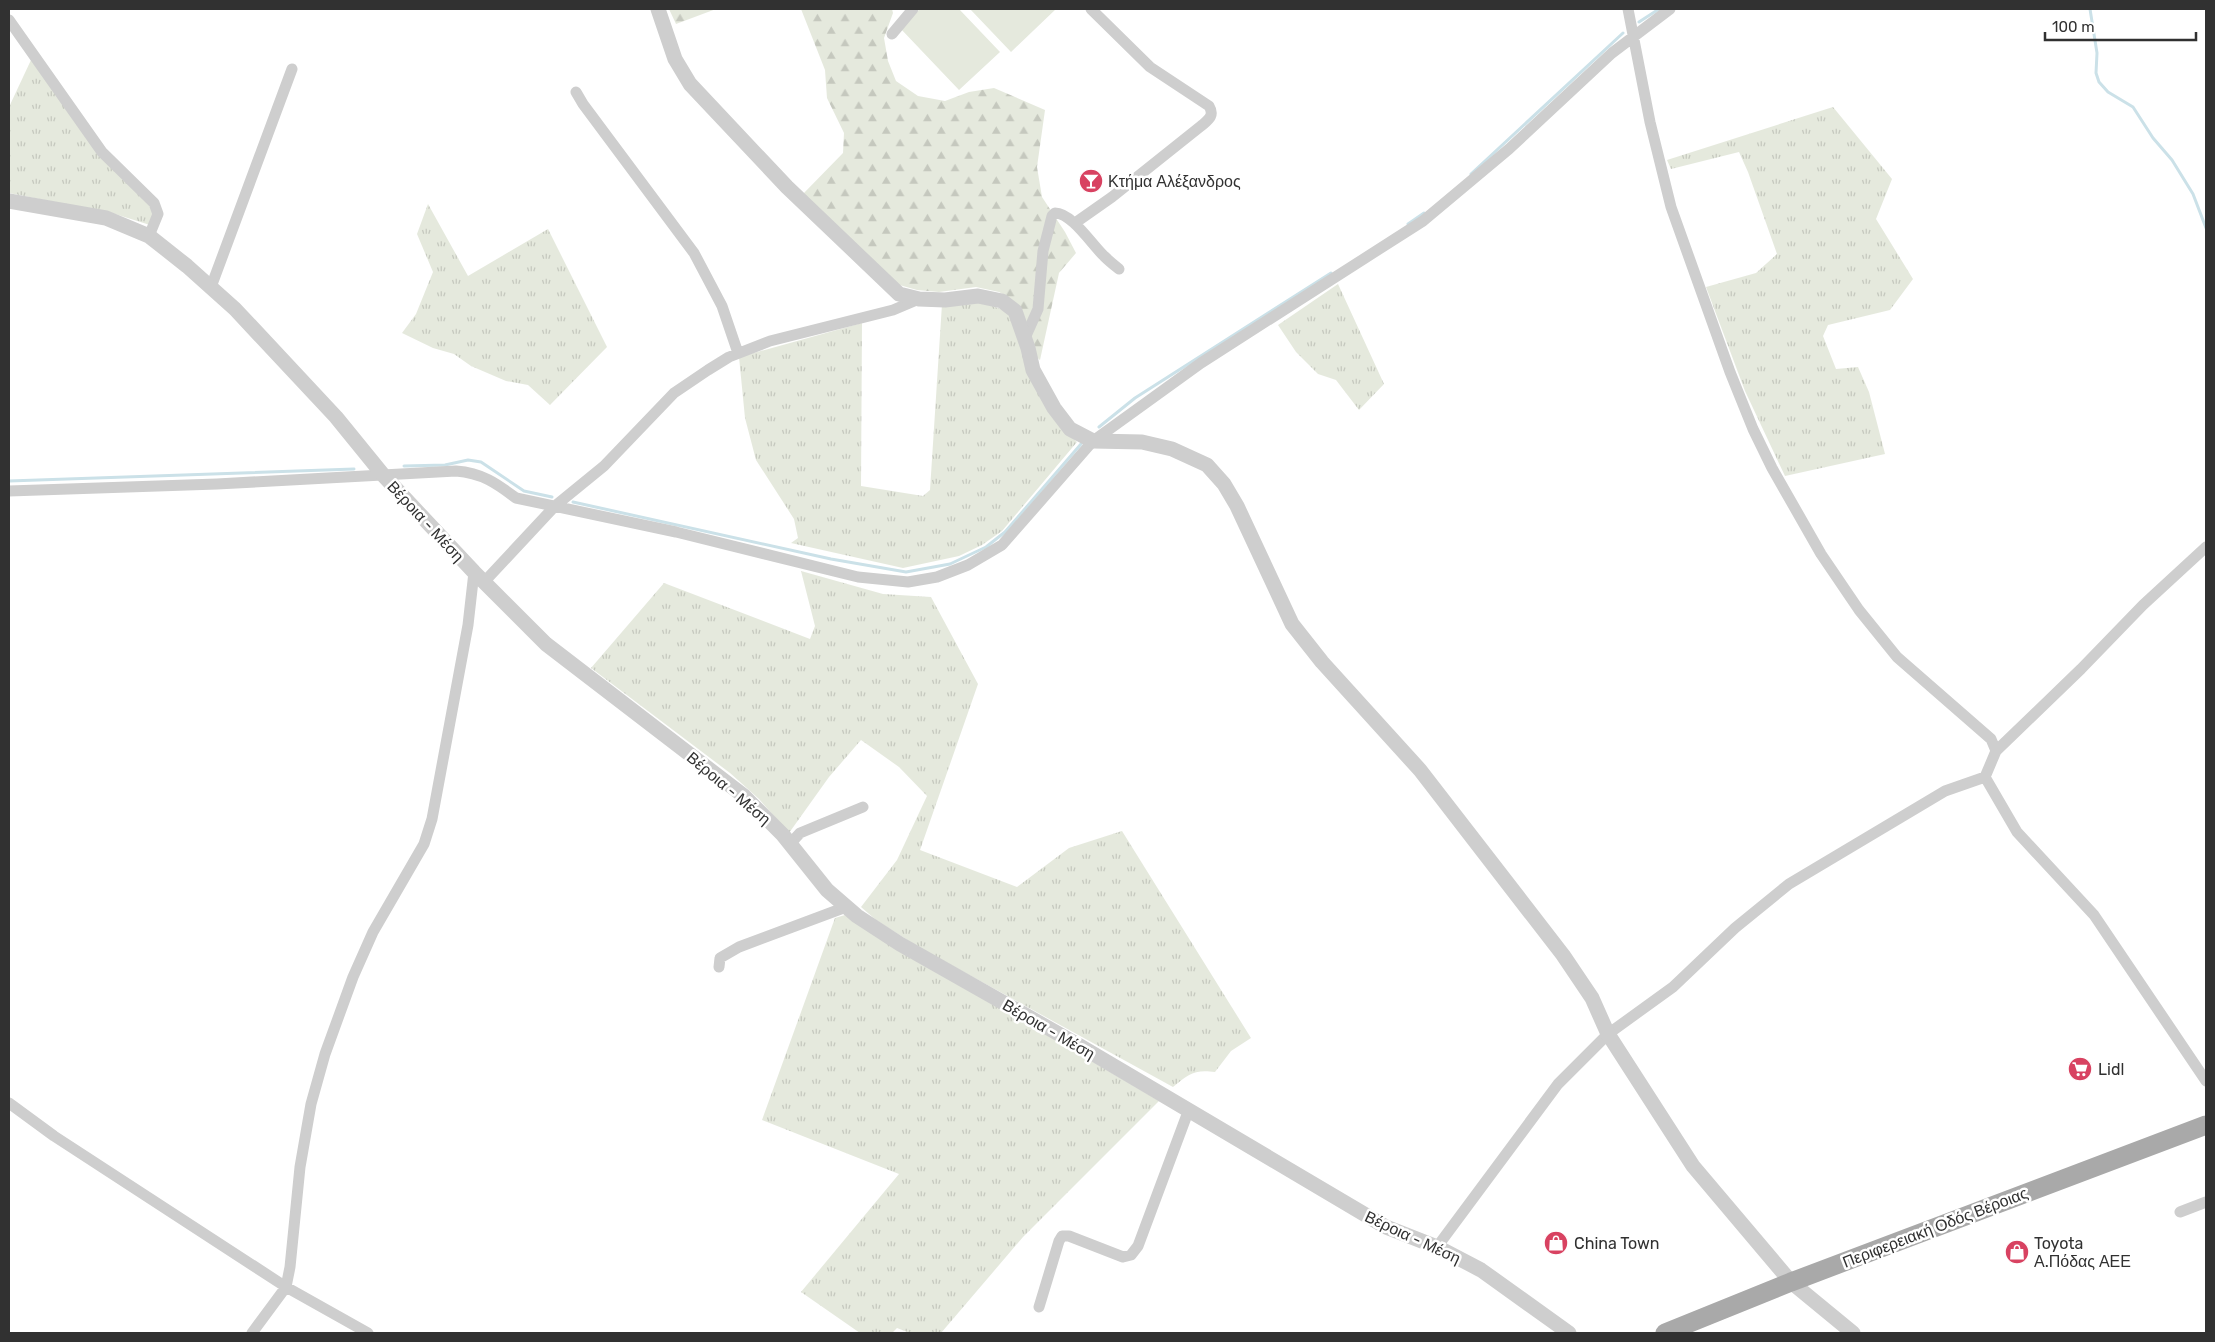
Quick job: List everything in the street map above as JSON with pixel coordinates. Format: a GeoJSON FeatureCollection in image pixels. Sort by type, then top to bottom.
{"type":"FeatureCollection","features":[{"type":"Feature","properties":{"kind":"main road","name":"Περιφερειακή Οδός Βέροιας"},"geometry":{"type":"LineString","coordinates":[[1665,1333],[1791,1282],[2206,1124]]}},
{"type":"Feature","properties":{"kind":"street"},"geometry":{"type":"LineString","coordinates":[[658,9],[675,59],[690,84],[787,187],[899,294],[919,299],[945,300],[978,296],[1002,301],[1015,312],[1025,338],[1033,370],[1054,408],[1070,429],[1094,441],[1142,442],[1172,449],[1208,465],[1224,484],[1237,506],[1292,624],[1322,662],[1420,770],[1579,976],[1592,998],[1608,1034],[1692,1166],[1791,1282],[1853,1333]]}},
{"type":"Feature","properties":{"kind":"street"},"geometry":{"type":"LineString","coordinates":[[892,34],[913,9]]}},
{"type":"Feature","properties":{"kind":"street"},"geometry":{"type":"LineString","coordinates":[[1075,224],[1201,126],[1211,116],[1212,111],[1209,106],[1150,67],[1091,9]]}},
{"type":"Feature","properties":{"kind":"street"},"geometry":{"type":"LineString","coordinates":[[1628,9],[1650,122],[1670,207],[1753,429],[1780,484],[1821,554],[1859,610],[1897,657],[1991,739],[1996,751]]}},
{"type":"Feature","properties":{"kind":"street"},"geometry":{"type":"LineString","coordinates":[[9,491],[384,476],[456,471],[475,473],[497,484],[516,498],[676,532],[858,576],[908,582],[937,577],[968,565],[1002,545],[1094,441],[1201,363],[1423,221],[1510,149],[1633,36],[1670,9]]}},
{"type":"Feature","properties":{"kind":"street"},"geometry":{"type":"LineString","coordinates":[[9,20],[102,152],[154,203],[158,214],[149,236]]}},
{"type":"Feature","properties":{"kind":"street"},"geometry":{"type":"LineString","coordinates":[[211,287],[292,68]]}},
{"type":"Feature","properties":{"kind":"street"},"geometry":{"type":"LineString","coordinates":[[576,92],[694,253],[722,306],[738,354]]}},
{"type":"Feature","properties":{"kind":"street","name":"Βέροια - Μέση"},"geometry":{"type":"LineString","coordinates":[[9,201],[106,218],[149,236],[211,287],[236,309],[336,417],[384,476],[546,644],[744,796],[790,844],[827,890],[846,907],[900,944],[1080,1046],[1188,1112],[1386,1227],[1437,1248],[1481,1270],[1569,1333]]}},
{"type":"Feature","properties":{"kind":"street"},"geometry":{"type":"LineString","coordinates":[[1025,338],[1038,309],[1043,251],[1052,216],[1055,213],[1064,214],[1119,269]]}},
{"type":"Feature","properties":{"kind":"street"},"geometry":{"type":"LineString","coordinates":[[252,1333],[286,1287],[290,1267],[300,1167],[311,1104],[325,1054],[353,977],[373,932],[424,844],[432,819],[468,625],[480,577],[555,506],[604,466],[674,392],[722,361],[770,342],[893,310],[919,299]]}},
{"type":"Feature","properties":{"kind":"street"},"geometry":{"type":"LineString","coordinates":[[1437,1248],[1558,1084],[1608,1034],[1673,987],[1735,928],[1789,884],[1945,791],[1985,777],[1996,751],[2082,669],[2143,604],[2206,547]]}},
{"type":"Feature","properties":{"kind":"street"},"geometry":{"type":"LineString","coordinates":[[1985,777],[2017,832],[2094,915],[2206,1081]]}},
{"type":"Feature","properties":{"kind":"street"},"geometry":{"type":"LineString","coordinates":[[790,844],[800,833],[863,807]]}},
{"type":"Feature","properties":{"kind":"street"},"geometry":{"type":"LineString","coordinates":[[719,967],[720,958],[739,947],[846,907]]}},
{"type":"Feature","properties":{"kind":"street"},"geometry":{"type":"LineString","coordinates":[[9,1103],[54,1136],[286,1287],[368,1333]]}},
{"type":"Feature","properties":{"kind":"street"},"geometry":{"type":"LineString","coordinates":[[1039,1307],[1062,1236],[1069,1236],[1123,1257],[1131,1255],[1138,1246],[1188,1112]]}},
{"type":"Feature","properties":{"kind":"street"},"geometry":{"type":"LineString","coordinates":[[2180,1212],[2206,1202]]}},
{"type":"Feature","properties":{"kind":"green space"},"geometry":{"type":"Polygon","coordinates":[[[669,9],[716,9],[676,24],[669,9]]]}},
{"type":"Feature","properties":{"kind":"green space"},"geometry":{"type":"Polygon","coordinates":[[[801,9],[892,9],[893,13],[884,38],[888,61],[896,81],[918,96],[945,101],[969,92],[994,88],[1045,110],[1037,167],[1042,197],[1076,253],[1059,273],[1040,360],[1035,356],[1008,297],[999,292],[976,287],[939,292],[917,290],[896,284],[803,194],[843,153],[844,133],[827,98],[825,70],[801,9]]]}},
{"type":"Feature","properties":{"kind":"green space"},"geometry":{"type":"Polygon","coordinates":[[[920,9],[959,9],[1000,52],[959,90],[900,28],[920,9]]]}},
{"type":"Feature","properties":{"kind":"green space"},"geometry":{"type":"Polygon","coordinates":[[[970,9],[1056,9],[1011,52],[970,9]]]}},
{"type":"Feature","properties":{"kind":"green space"},"geometry":{"type":"Polygon","coordinates":[[[31,60],[149,201],[155,213],[150,225],[115,214],[9,193],[9,107],[31,60]]]}},
{"type":"Feature","properties":{"kind":"green space"},"geometry":{"type":"Polygon","coordinates":[[[1833,107],[1892,179],[1876,219],[1913,279],[1890,310],[1828,325],[1823,336],[1836,369],[1858,367],[1869,392],[1885,454],[1785,476],[1745,391],[1706,287],[1756,273],[1777,254],[1748,172],[1739,152],[1671,169],[1667,160],[1833,107]]]}},
{"type":"Feature","properties":{"kind":"green space"},"geometry":{"type":"Polygon","coordinates":[[[428,204],[468,276],[548,229],[607,347],[550,405],[528,385],[506,381],[471,366],[454,354],[433,348],[402,333],[416,314],[433,272],[417,234],[428,204]]]}},
{"type":"Feature","properties":{"kind":"green space"},"geometry":{"type":"Polygon","coordinates":[[[1338,284],[1384,384],[1359,410],[1336,380],[1318,374],[1296,352],[1278,325],[1338,284]]]}},
{"type":"Feature","properties":{"kind":"green space"},"geometry":{"type":"Polygon","coordinates":[[[977,300],[1011,313],[1067,432],[1077,442],[1002,531],[982,545],[959,556],[903,568],[791,543],[798,538],[794,519],[756,460],[745,418],[739,357],[862,323],[861,486],[923,496],[930,490],[942,304],[977,300]]]}},
{"type":"Feature","properties":{"kind":"green space"},"geometry":{"type":"Polygon","coordinates":[[[801,571],[883,594],[931,597],[978,684],[920,850],[1017,887],[1069,848],[1122,831],[1251,1038],[1231,1051],[1215,1072],[1197,1072],[1173,1087],[920,948],[876,920],[861,907],[897,860],[927,796],[899,767],[861,740],[829,777],[789,833],[759,799],[730,773],[591,668],[664,583],[810,639],[815,626],[801,571]]]}},
{"type":"Feature","properties":{"kind":"green space"},"geometry":{"type":"Polygon","coordinates":[[[845,915],[1159,1101],[1023,1237],[941,1333],[910,1333],[897,1328],[892,1333],[860,1333],[801,1292],[899,1174],[762,1120],[835,918],[845,915]]]}},
{"type":"Feature","properties":{"kind":"waterway"},"geometry":{"type":"LineString","coordinates":[[1639,22],[1659,9]]}},
{"type":"Feature","properties":{"kind":"waterway"},"geometry":{"type":"LineString","coordinates":[[2090,9],[2097,53],[2096,73],[2099,82],[2108,92],[2133,107],[2153,138],[2172,160],[2193,194],[2206,228]]}},
{"type":"Feature","properties":{"kind":"waterway"},"geometry":{"type":"LineString","coordinates":[[1471,174],[1623,33]]}},
{"type":"Feature","properties":{"kind":"waterway"},"geometry":{"type":"LineString","coordinates":[[1408,224],[1424,213]]}},
{"type":"Feature","properties":{"kind":"waterway"},"geometry":{"type":"LineString","coordinates":[[1099,427],[1135,398],[1331,273]]}},
{"type":"Feature","properties":{"kind":"waterway"},"geometry":{"type":"LineString","coordinates":[[573,502],[831,559],[906,572],[950,564],[986,547],[1005,532],[1081,444]]}},
{"type":"Feature","properties":{"kind":"waterway"},"geometry":{"type":"LineString","coordinates":[[404,466],[445,465],[468,460],[481,462],[524,491],[552,497]]}},
{"type":"Feature","properties":{"kind":"waterway"},"geometry":{"type":"LineString","coordinates":[[9,481],[354,469]]}},
{"type":"Feature","properties":{"kind":"place","name":"Κτήμα Αλέξανδρος"},"geometry":{"type":"Point","coordinates":[1091,181]}},
{"type":"Feature","properties":{"kind":"place","name":"Lidl"},"geometry":{"type":"Point","coordinates":[2080,1069]}},
{"type":"Feature","properties":{"kind":"place","name":"China Town"},"geometry":{"type":"Point","coordinates":[1556,1243]}},
{"type":"Feature","properties":{"kind":"place","name":"Toyota Α.Πόδας ΑΕΕ"},"geometry":{"type":"Point","coordinates":[2017,1252]}}]}
